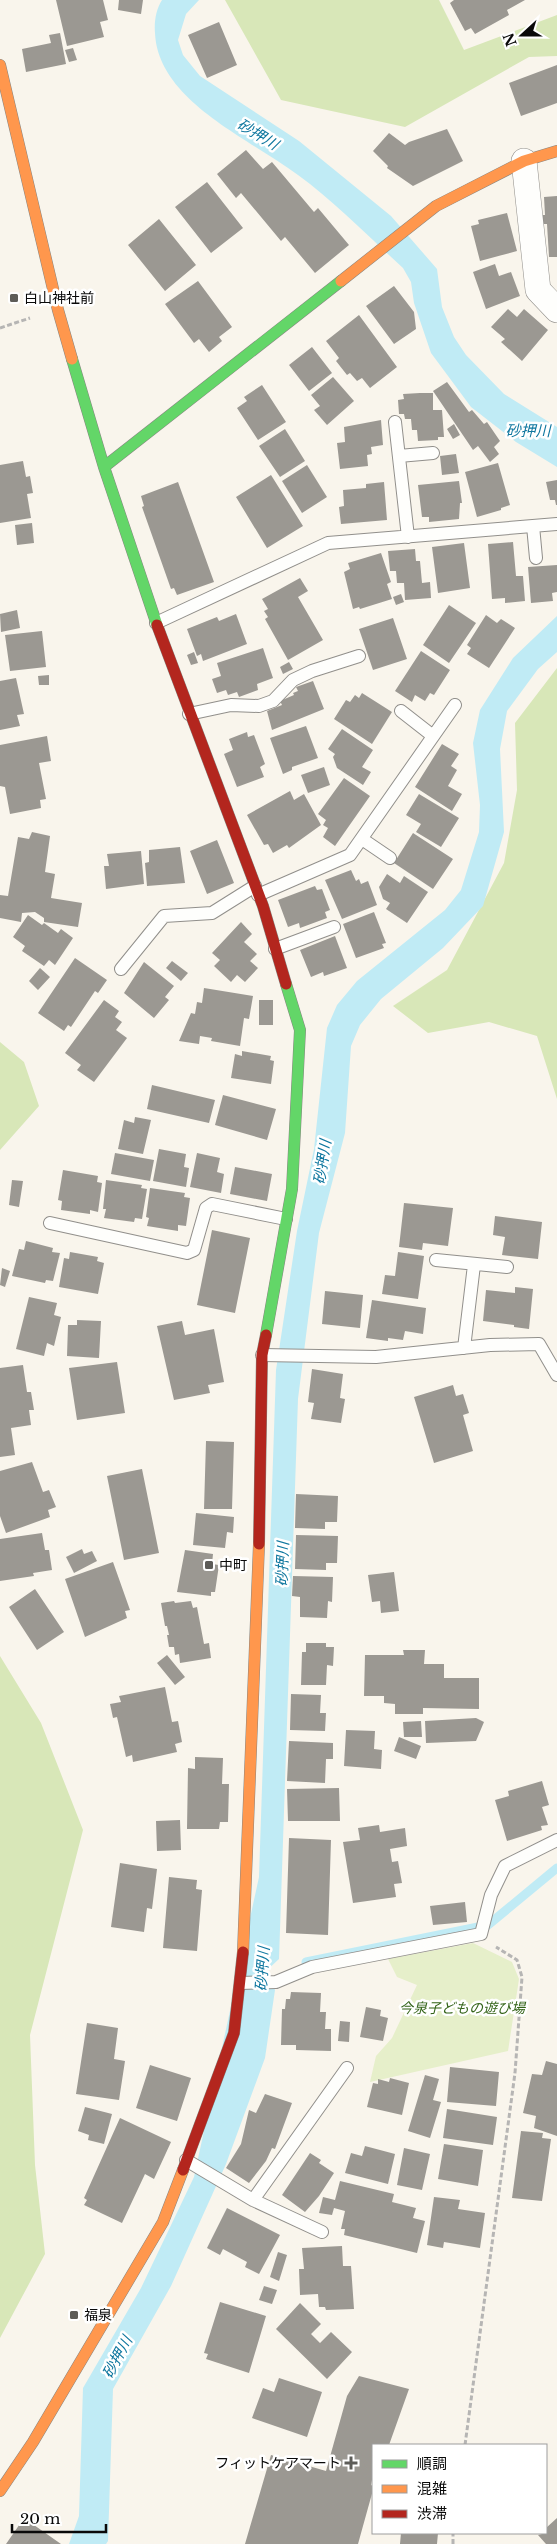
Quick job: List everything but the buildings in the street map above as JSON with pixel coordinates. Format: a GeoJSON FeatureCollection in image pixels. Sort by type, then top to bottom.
{"type":"FeatureCollection","features":[{"type":"Feature","properties":{"kind":"street"},"geometry":{"type":"LineString","coordinates":[[0,65],[58,310],[104,467],[156,623],[257,890],[300,1030],[292,1189],[262,1355],[260,1506],[247,1870],[240,1983],[234,2033],[163,2222],[33,2442],[0,2491]]}},
{"type":"Feature","properties":{"kind":"street"},"geometry":{"type":"LineString","coordinates":[[104,467],[436,206],[474,184],[524,161],[557,151]]}},
{"type":"Feature","properties":{"kind":"street"},"geometry":{"type":"LineString","coordinates":[[524,161],[538,290],[557,310]]}},
{"type":"Feature","properties":{"kind":"lane"},"geometry":{"type":"LineString","coordinates":[[395,422],[408,536]]}},
{"type":"Feature","properties":{"kind":"lane"},"geometry":{"type":"LineString","coordinates":[[398,456],[433,453]]}},
{"type":"Feature","properties":{"kind":"lane"},"geometry":{"type":"LineString","coordinates":[[156,623],[328,543],[557,524]]}},
{"type":"Feature","properties":{"kind":"lane"},"geometry":{"type":"LineString","coordinates":[[534,526],[536,558]]}},
{"type":"Feature","properties":{"kind":"lane"},"geometry":{"type":"LineString","coordinates":[[189,714],[231,705],[259,706],[273,701],[292,680],[312,671],[359,656]]}},
{"type":"Feature","properties":{"kind":"lane"},"geometry":{"type":"LineString","coordinates":[[121,969],[164,916],[212,913],[257,890],[350,855],[454,705]]}},
{"type":"Feature","properties":{"kind":"lane"},"geometry":{"type":"LineString","coordinates":[[401,711],[433,736]]}},
{"type":"Feature","properties":{"kind":"lane"},"geometry":{"type":"LineString","coordinates":[[362,839],[390,858]]}},
{"type":"Feature","properties":{"kind":"lane"},"geometry":{"type":"LineString","coordinates":[[275,949],[334,927]]}},
{"type":"Feature","properties":{"kind":"lane"},"geometry":{"type":"LineString","coordinates":[[50,1224],[187,1253],[194,1250],[206,1208],[212,1204],[286,1220]]}},
{"type":"Feature","properties":{"kind":"lane"},"geometry":{"type":"LineString","coordinates":[[436,1260],[507,1267]]}},
{"type":"Feature","properties":{"kind":"lane"},"geometry":{"type":"LineString","coordinates":[[464,1348],[474,1265]]}},
{"type":"Feature","properties":{"kind":"lane"},"geometry":{"type":"LineString","coordinates":[[262,1355],[376,1357],[464,1348],[540,1344],[557,1375]]}},
{"type":"Feature","properties":{"kind":"lane"},"geometry":{"type":"LineString","coordinates":[[240,1983],[276,1982],[312,1967],[481,1934],[491,1895],[505,1866],[557,1840]]}},
{"type":"Feature","properties":{"kind":"lane"},"geometry":{"type":"LineString","coordinates":[[253,2200],[348,2068]]}},
{"type":"Feature","properties":{"kind":"lane"},"geometry":{"type":"LineString","coordinates":[[186,2160],[253,2200],[322,2232]]}},
{"type":"Feature","properties":{"kind":"path"},"geometry":{"type":"LineString","coordinates":[[465,2444],[515,2073],[522,1977],[518,1960],[500,1950],[481,1934]]}},
{"type":"Feature","properties":{"kind":"green space"},"geometry":{"type":"Polygon","coordinates":[[[225,0],[439,0],[464,50],[557,15],[557,56],[529,57],[405,127],[281,100],[225,0]]]}},
{"type":"Feature","properties":{"kind":"green space"},"geometry":{"type":"Polygon","coordinates":[[[557,668],[557,1099],[537,1036],[489,1022],[428,1033],[393,1006],[447,970],[504,863],[517,790],[515,723],[557,668]]]}},
{"type":"Feature","properties":{"kind":"green space"},"geometry":{"type":"Polygon","coordinates":[[[0,1042],[24,1062],[39,1106],[0,1150],[0,1042]]]}},
{"type":"Feature","properties":{"kind":"green space"},"geometry":{"type":"Polygon","coordinates":[[[0,1656],[41,1723],[83,1830],[30,2035],[35,2165],[45,2254],[0,2338],[0,1656]]]}},
{"type":"Feature","properties":{"kind":"green space","name":"今泉子どもの遊び場"},"geometry":{"type":"Polygon","coordinates":[[[473,1943],[512,1962],[519,1979],[508,2051],[370,2082],[376,2056],[392,2038],[417,1985],[397,1977],[388,1959],[473,1943]]]}},
{"type":"Feature","properties":{"kind":"water","name":"砂押川"},"geometry":{"type":"Polygon","coordinates":[[[162,0],[199,0],[186,14],[178,40],[183,55],[200,76],[299,141],[391,216],[437,269],[442,307],[454,337],[466,355],[504,394],[557,427],[557,467],[516,442],[471,407],[431,353],[414,303],[411,282],[403,268],[312,185],[209,116],[172,79],[160,57],[155,33],[156,16],[162,0]]]}},
{"type":"Feature","properties":{"kind":"water","name":"砂押川"},"geometry":{"type":"Polygon","coordinates":[[[557,616],[557,652],[538,669],[507,711],[500,749],[504,832],[483,906],[443,948],[381,999],[360,1025],[351,1046],[345,1133],[319,1233],[298,1399],[279,1959],[265,1972],[275,1990],[265,2058],[226,2164],[171,2286],[113,2389],[108,2541],[106,2544],[69,2544],[79,2516],[83,2388],[141,2288],[194,2177],[259,1877],[276,1370],[297,1231],[314,1149],[327,1028],[337,1005],[357,981],[445,910],[461,890],[479,832],[480,805],[473,743],[480,710],[513,658],[557,616]]]}},
{"type":"Feature","properties":{"kind":"waterway"},"geometry":{"type":"LineString","coordinates":[[306,1962],[488,1925],[557,1868]]}},
{"type":"Feature","properties":{"kind":"traffic: fast"},"geometry":{"type":"LineString","coordinates":[[104,467],[341,281]]}},
{"type":"Feature","properties":{"kind":"traffic: fast"},"geometry":{"type":"LineString","coordinates":[[72,359],[104,467],[157,625]]}},
{"type":"Feature","properties":{"kind":"traffic: fast"},"geometry":{"type":"LineString","coordinates":[[266,1335],[292,1189],[300,1030],[286,984]]}},
{"type":"Feature","properties":{"kind":"traffic: slow"},"geometry":{"type":"LineString","coordinates":[[0,65],[58,310],[72,359]]}},
{"type":"Feature","properties":{"kind":"traffic: slow"},"geometry":{"type":"LineString","coordinates":[[341,281],[436,206],[524,161],[557,151]]}},
{"type":"Feature","properties":{"kind":"traffic: slow"},"geometry":{"type":"LineString","coordinates":[[243,1952],[259,1544]]}},
{"type":"Feature","properties":{"kind":"traffic: slow"},"geometry":{"type":"LineString","coordinates":[[0,2491],[33,2442],[163,2222],[183,2170]]}},
{"type":"Feature","properties":{"kind":"traffic: jam"},"geometry":{"type":"LineString","coordinates":[[157,625],[263,906],[286,984]]}},
{"type":"Feature","properties":{"kind":"traffic: jam"},"geometry":{"type":"LineString","coordinates":[[259,1544],[262,1355],[266,1335]]}},
{"type":"Feature","properties":{"kind":"traffic: jam"},"geometry":{"type":"LineString","coordinates":[[183,2170],[234,2033],[243,1952]]}},
{"type":"Feature","properties":{"kind":"place","name":"白山神社前"},"geometry":{"type":"Point","coordinates":[14,298]}},
{"type":"Feature","properties":{"kind":"place","name":"中町"},"geometry":{"type":"Point","coordinates":[209,1565]}},
{"type":"Feature","properties":{"kind":"place","name":"福泉"},"geometry":{"type":"Point","coordinates":[74,2315]}},
{"type":"Feature","properties":{"kind":"place","name":"フィットケアマート"},"geometry":{"type":"Point","coordinates":[351,2463]}}]}
